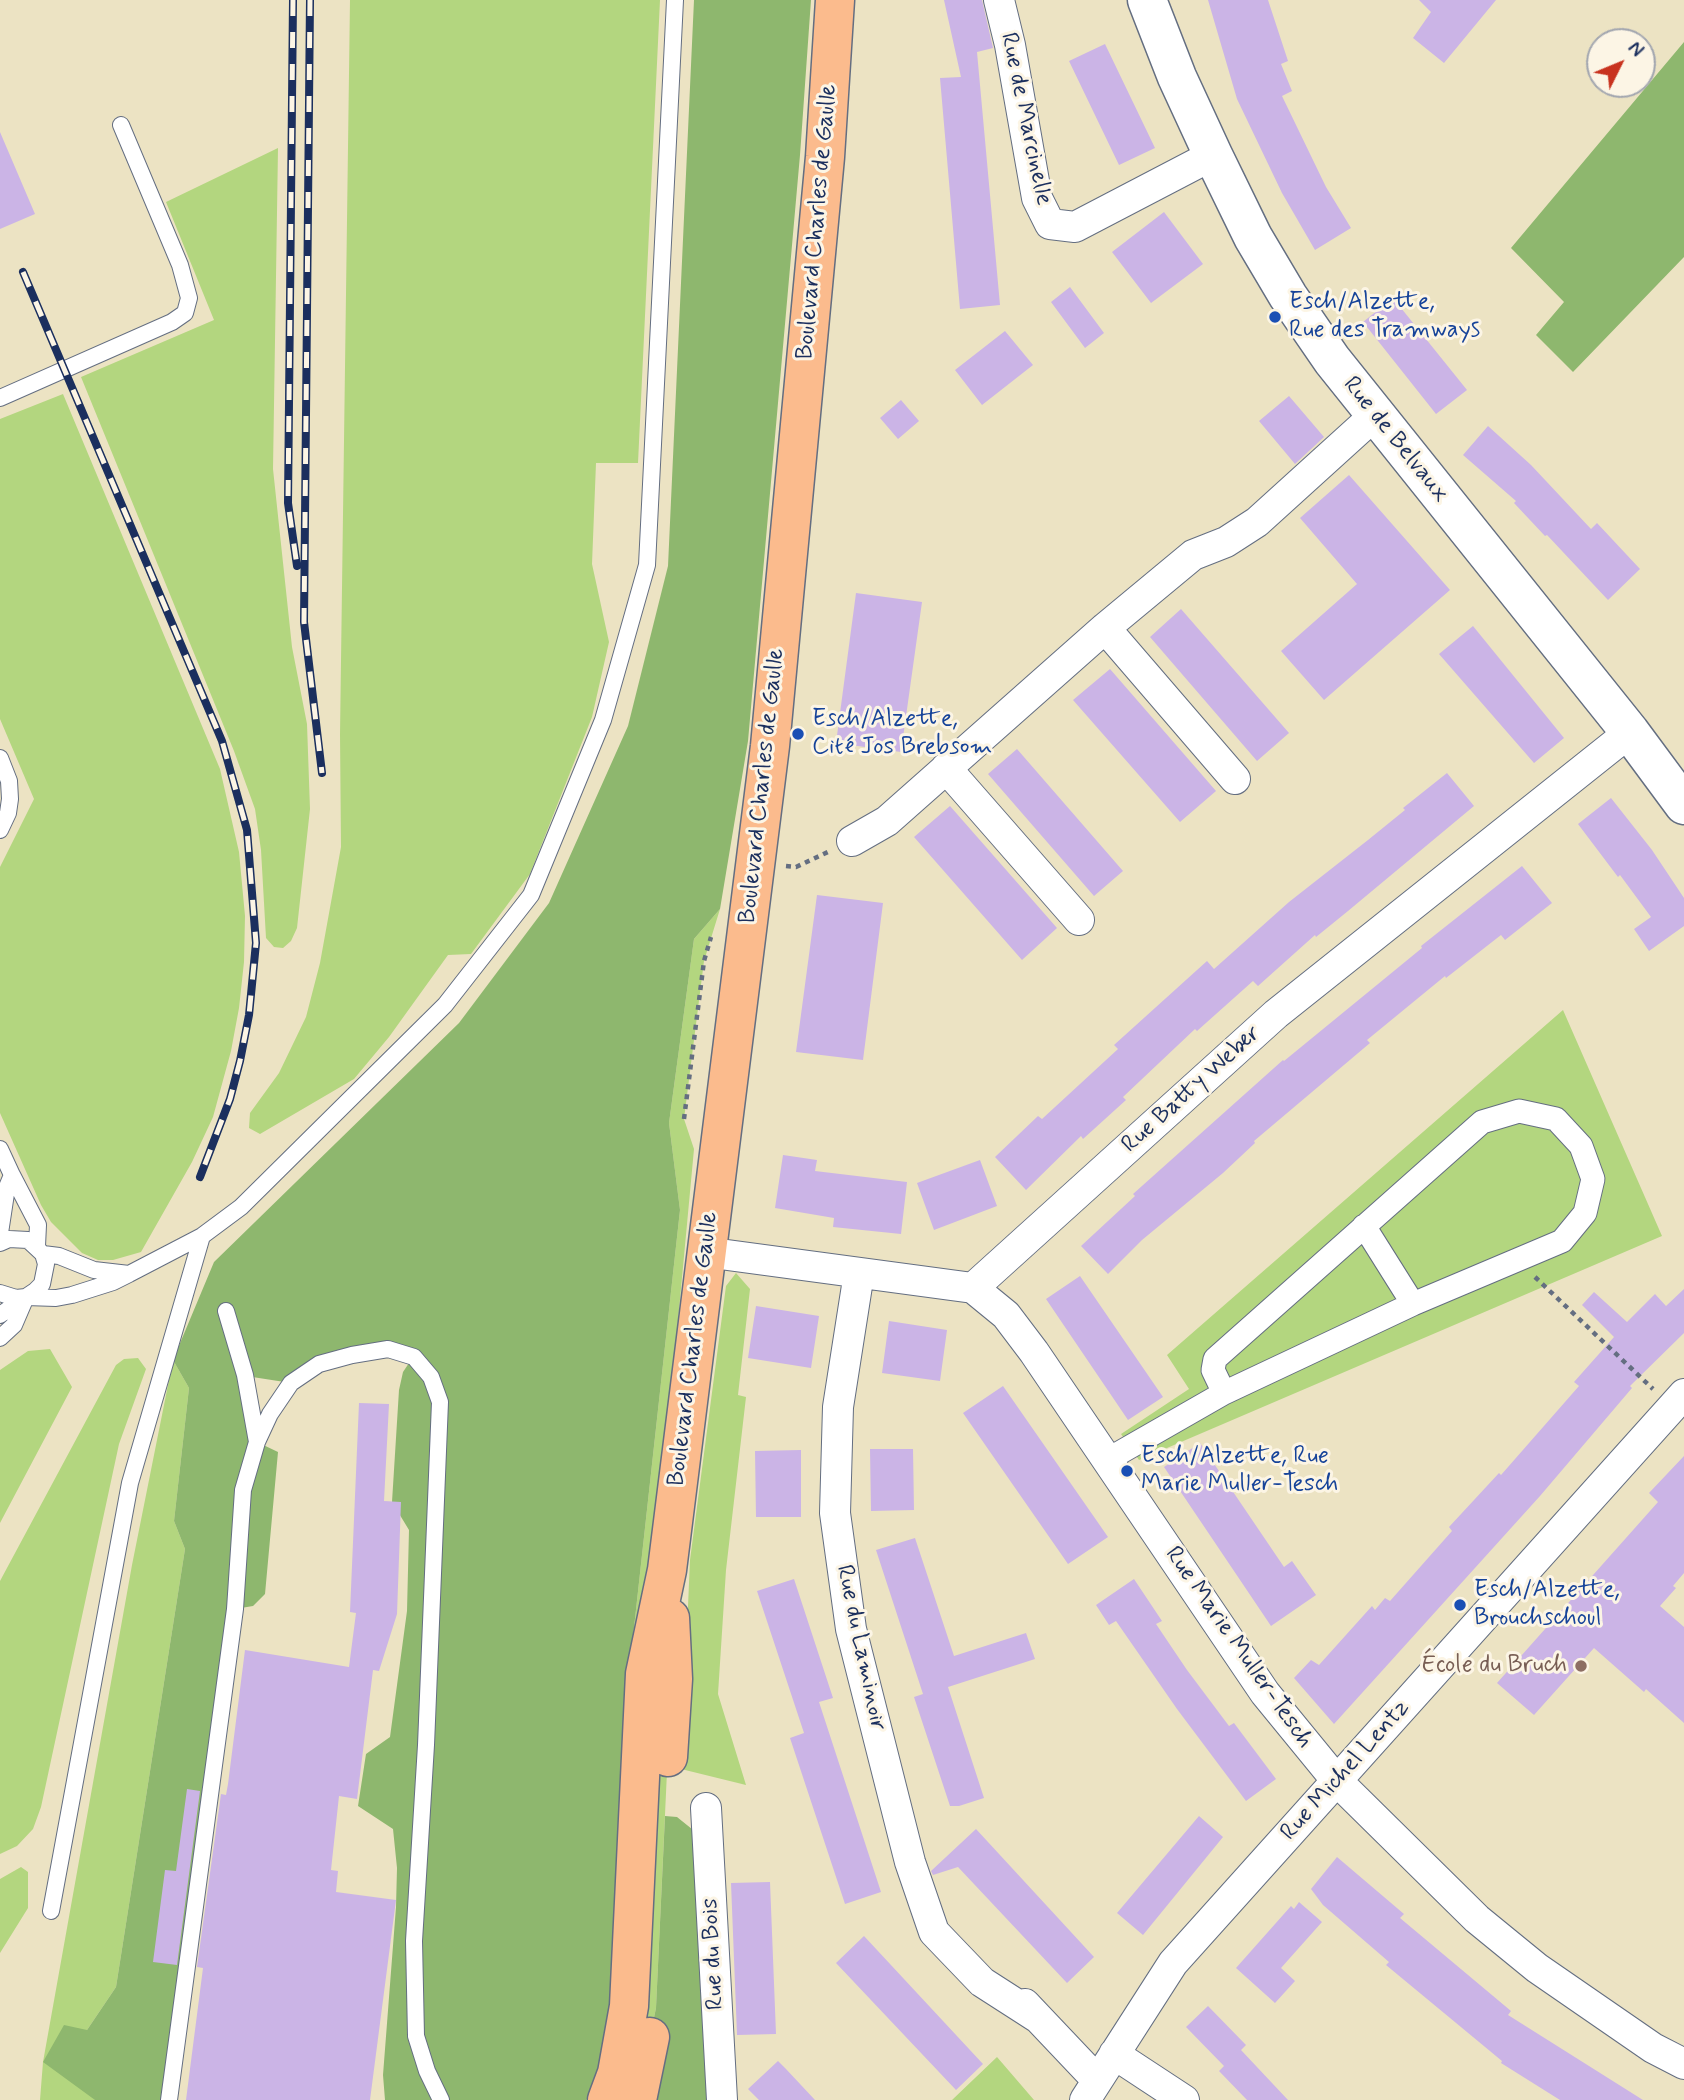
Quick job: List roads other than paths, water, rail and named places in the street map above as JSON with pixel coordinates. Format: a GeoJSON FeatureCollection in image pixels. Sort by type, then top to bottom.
{"type":"FeatureCollection","features":[{"type":"Feature","properties":{"kind":"main road","name":"Boulevard Charles de Gaulle"},"geometry":{"type":"LineString","coordinates":[[607,2100],[617,2073],[629,2007],[645,1674],[667,1570],[770,746],[825,157],[835,0]]}},
{"type":"Feature","properties":{"kind":"main road","name":"Boulevard Charles de Gaulle"},"geometry":{"type":"LineString","coordinates":[[637,2100],[656,2008],[673,1679],[667,1570]]}},
{"type":"Feature","properties":{"kind":"street","name":"Rue de Marcinelle"},"geometry":{"type":"LineString","coordinates":[[999,0],[1010,45],[1037,198],[1050,224],[1074,228],[1213,155]]}},
{"type":"Feature","properties":{"kind":"street","name":"Rue de Belvaux"},"geometry":{"type":"LineString","coordinates":[[1147,0],[1177,77],[1213,155],[1254,237],[1288,296],[1332,360],[1630,732],[1684,805]]}},
{"type":"Feature","properties":{"kind":"street"},"geometry":{"type":"LineString","coordinates":[[852,841],[887,821],[1105,628],[1193,555],[1226,542],[1257,522],[1375,415]]}},
{"type":"Feature","properties":{"kind":"street"},"geometry":{"type":"LineString","coordinates":[[1105,628],[1236,779]]}},
{"type":"Feature","properties":{"kind":"street","name":"Rue Batty Weber"},"geometry":{"type":"LineString","coordinates":[[973,1288],[1276,1014],[1630,732]]}},
{"type":"Feature","properties":{"kind":"street"},"geometry":{"type":"LineString","coordinates":[[946,768],[1079,920]]}},
{"type":"Feature","properties":{"kind":"street"},"geometry":{"type":"LineString","coordinates":[[1107,1460],[1224,1393],[1413,1304],[1518,1262],[1562,1241],[1585,1213],[1593,1179],[1581,1146],[1556,1119],[1518,1111],[1482,1122],[1216,1359],[1213,1370],[1224,1393]]}},
{"type":"Feature","properties":{"kind":"street"},"geometry":{"type":"LineString","coordinates":[[1364,1226],[1413,1304]]}},
{"type":"Feature","properties":{"kind":"street"},"geometry":{"type":"LineString","coordinates":[[705,1252],[973,1288]]}},
{"type":"Feature","properties":{"kind":"street","name":"Rue du Laminoir"},"geometry":{"type":"LineString","coordinates":[[859,1273],[838,1407],[835,1513],[851,1629],[910,1862],[921,1894],[1038,2018],[1091,2090]]}},
{"type":"Feature","properties":{"kind":"street","name":"Rue Marie Muller-Tesch"},"geometry":{"type":"LineString","coordinates":[[973,1288],[1006,1315],[1265,1693],[1337,1781],[1477,1919],[1507,1944],[1537,1968],[1653,2048],[1684,2064]]}},
{"type":"Feature","properties":{"kind":"street","name":"Rue Michel Lentz"},"geometry":{"type":"LineString","coordinates":[[1091,2090],[1174,1963],[1678,1401]]}},
{"type":"Feature","properties":{"kind":"street","name":"Rue du Bois"},"geometry":{"type":"LineString","coordinates":[[706,1808],[722,2100]]}},
{"type":"Feature","properties":{"kind":"street"},"geometry":{"type":"LineString","coordinates":[[1114,2054],[1184,2100]]}},
{"type":"Feature","properties":{"kind":"lane"},"geometry":{"type":"LineString","coordinates":[[0,1293],[16,1298],[56,1298],[113,1282],[202,1236],[241,1207],[445,1005],[531,895],[603,720],[647,565],[675,0]]}},
{"type":"Feature","properties":{"kind":"lane"},"geometry":{"type":"LineString","coordinates":[[0,398],[172,322],[185,313],[189,298],[180,265],[121,125]]}},
{"type":"Feature","properties":{"kind":"lane"},"geometry":{"type":"LineString","coordinates":[[0,758],[9,781],[10,799],[8,813],[0,830]]}},
{"type":"Feature","properties":{"kind":"lane"},"geometry":{"type":"LineString","coordinates":[[0,1149],[38,1225],[40,1250],[46,1264],[42,1284],[36,1292],[0,1315]]}},
{"type":"Feature","properties":{"kind":"lane"},"geometry":{"type":"LineString","coordinates":[[0,1233],[7,1187],[12,1175]]}},
{"type":"Feature","properties":{"kind":"lane"},"geometry":{"type":"LineString","coordinates":[[51,1911],[130,1483],[202,1236]]}},
{"type":"Feature","properties":{"kind":"lane"},"geometry":{"type":"LineString","coordinates":[[0,1243],[19,1238],[29,1240],[40,1250],[94,1270],[129,1274]]}},
{"type":"Feature","properties":{"kind":"lane"},"geometry":{"type":"LineString","coordinates":[[0,1338],[14,1325],[26,1297]]}},
{"type":"Feature","properties":{"kind":"lane"},"geometry":{"type":"LineString","coordinates":[[226,1311],[245,1376],[257,1442]]}},
{"type":"Feature","properties":{"kind":"lane"},"geometry":{"type":"LineString","coordinates":[[169,2100],[235,1609],[243,1490],[257,1442],[270,1414],[291,1383],[319,1364],[352,1354],[388,1349],[414,1357],[431,1377],[440,1402],[426,1745],[414,1941],[416,2036],[427,2071],[441,2100]]}},
{"type":"Feature","properties":{"kind":"railway"},"geometry":{"type":"LineString","coordinates":[[293,0],[288,503],[297,566]]}},
{"type":"Feature","properties":{"kind":"railway"},"geometry":{"type":"LineString","coordinates":[[310,0],[304,622],[322,773]]}},
{"type":"Feature","properties":{"kind":"railway"},"geometry":{"type":"LineString","coordinates":[[23,272],[222,741],[247,830],[256,943],[249,1015],[230,1099],[200,1177]]}},
{"type":"Feature","properties":{"kind":"place","name":"Esch/Alzette, Rue des Tramways"},"geometry":{"type":"Point","coordinates":[1275,317]}},
{"type":"Feature","properties":{"kind":"place","name":"Esch/Alzette, Cité Jos Brebsom"},"geometry":{"type":"Point","coordinates":[798,734]}},
{"type":"Feature","properties":{"kind":"place","name":"Esch/Alzette, Rue Marie Muller-Tesch"},"geometry":{"type":"Point","coordinates":[1127,1471]}},
{"type":"Feature","properties":{"kind":"place","name":"Esch/Alzette, Brouchschoul"},"geometry":{"type":"Point","coordinates":[1460,1605]}},
{"type":"Feature","properties":{"kind":"place","name":"École du Bruch"},"geometry":{"type":"Point","coordinates":[1581,1666]}}]}
